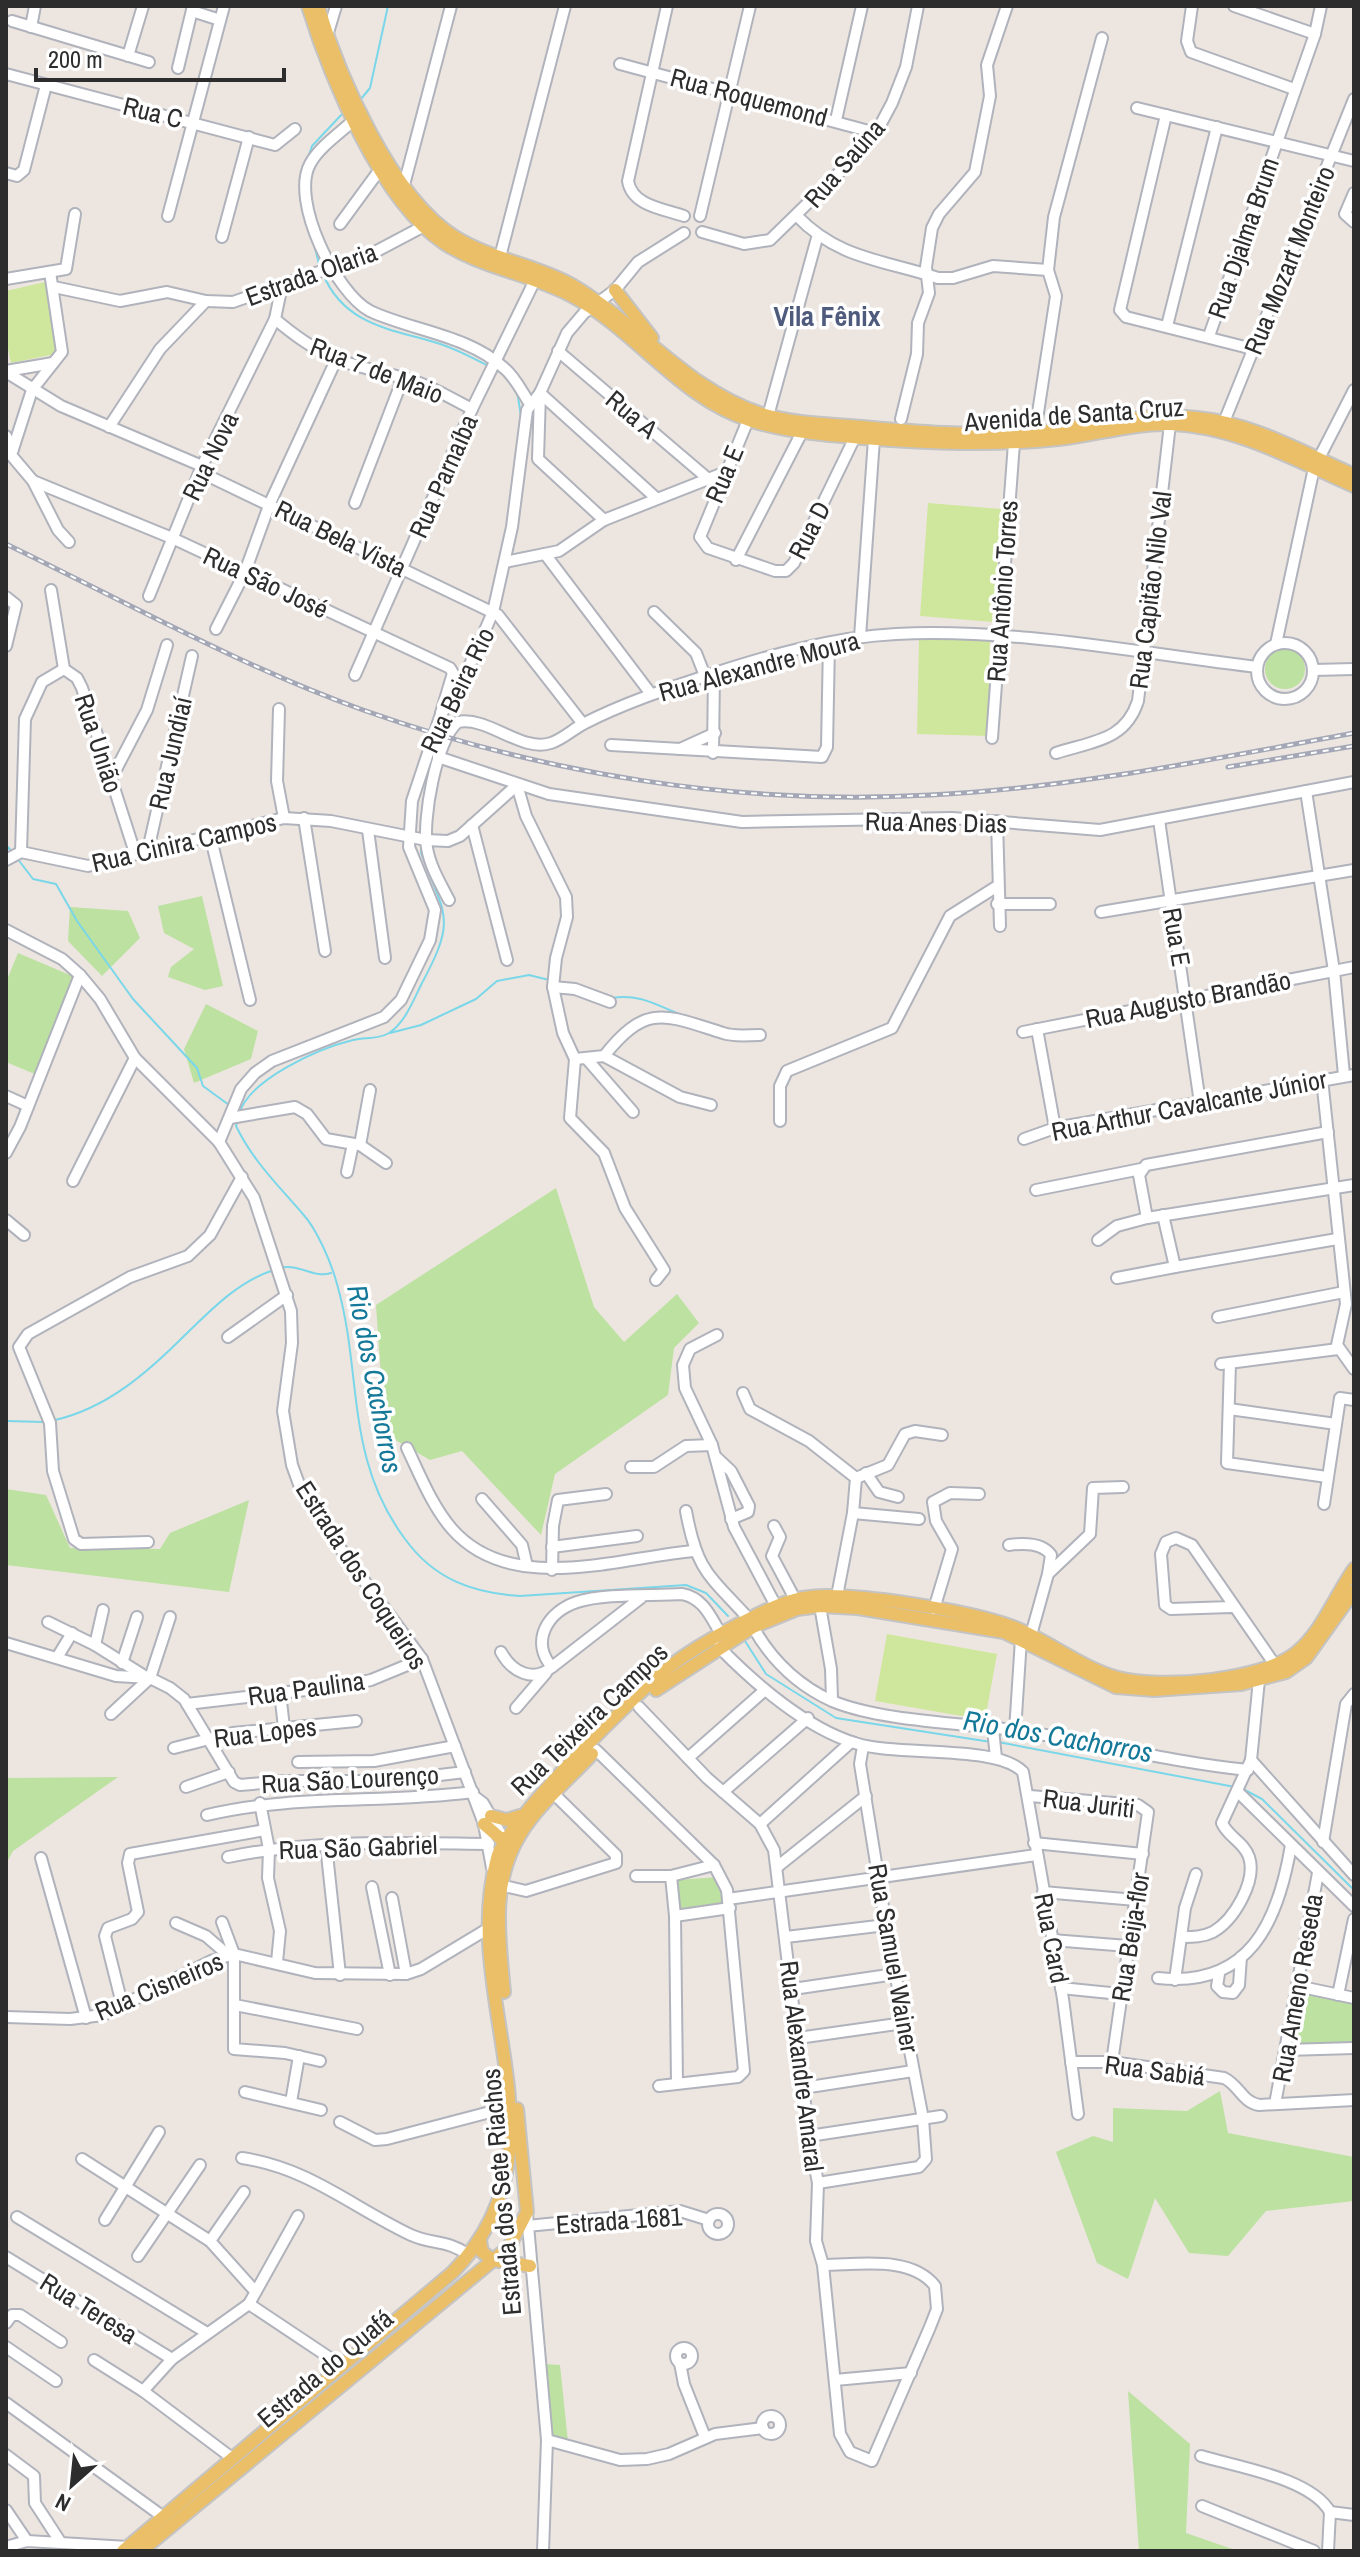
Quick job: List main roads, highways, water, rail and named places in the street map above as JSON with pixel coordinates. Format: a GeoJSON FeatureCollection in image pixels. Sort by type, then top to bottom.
{"type":"FeatureCollection","features":[{"type":"Feature","properties":{"kind":"main road","name":"Avenida de Santa Cruz"},"geometry":{"type":"LineString","coordinates":[[308,6],[327,64],[381,168],[424,226],[456,250],[595,305],[702,396],[748,420],[802,432],[945,445],[1014,443],[1170,424],[1241,436],[1354,475]]}},
{"type":"Feature","properties":{"kind":"main road","name":"Avenida de Santa Cruz"},"geometry":{"type":"LineString","coordinates":[[318,6],[352,108],[404,185],[438,226],[466,243],[553,276],[716,394],[768,416],[953,435],[1035,432],[1141,417],[1224,422],[1316,463],[1354,486]]}},
{"type":"Feature","properties":{"kind":"main road"},"geometry":{"type":"LineString","coordinates":[[615,290],[664,354]]}},
{"type":"Feature","properties":{"kind":"main road","name":"Rua Teixeira Campos"},"geometry":{"type":"LineString","coordinates":[[496,1884],[504,1839],[520,1816],[658,1677],[776,1606],[795,1599],[837,1596],[983,1618],[1124,1679],[1219,1677],[1248,1674],[1275,1665],[1298,1651],[1315,1632],[1354,1569]]}},
{"type":"Feature","properties":{"kind":"main road","name":"Rua Teixeira Campos"},"geometry":{"type":"LineString","coordinates":[[521,1833],[596,1750],[673,1676],[734,1632],[797,1609],[820,1606],[858,1608],[970,1625],[1026,1637],[1098,1680],[1134,1690],[1187,1689],[1259,1680],[1286,1672],[1306,1658],[1354,1591]]}},
{"type":"Feature","properties":{"kind":"main road"},"geometry":{"type":"LineString","coordinates":[[520,1816],[488,1820],[504,1839],[521,1833]]}},
{"type":"Feature","properties":{"kind":"main road","name":"Estrada dos Sete Riachos"},"geometry":{"type":"LineString","coordinates":[[480,2240],[504,2192],[512,2148],[489,1928],[496,1884],[521,1833]]}},
{"type":"Feature","properties":{"kind":"main road","name":"Estrada dos Sete Riachos"},"geometry":{"type":"LineString","coordinates":[[496,1884],[527,2219]]}},
{"type":"Feature","properties":{"kind":"main road"},"geometry":{"type":"LineString","coordinates":[[504,2192],[515,2191],[525,2198]]}},
{"type":"Feature","properties":{"kind":"main road","name":"Estrada do Quafá"},"geometry":{"type":"LineString","coordinates":[[131,2550],[493,2260],[513,2242],[527,2219]]}},
{"type":"Feature","properties":{"kind":"main road"},"geometry":{"type":"LineString","coordinates":[[480,2240],[482,2252],[493,2260],[530,2266]]}},
{"type":"Feature","properties":{"kind":"main road","name":"Estrada do Quafá"},"geometry":{"type":"LineString","coordinates":[[131,2550],[162,2516],[342,2366],[469,2255],[480,2240]]}},
{"type":"Feature","properties":{"kind":"waterway"},"geometry":{"type":"LineString","coordinates":[[361,99],[370,88],[388,6]]}},
{"type":"Feature","properties":{"kind":"waterway"},"geometry":{"type":"LineString","coordinates":[[302,176],[312,146],[343,113]]}},
{"type":"Feature","properties":{"kind":"waterway"},"geometry":{"type":"LineString","coordinates":[[300,182],[306,223]]}},
{"type":"Feature","properties":{"kind":"waterway"},"geometry":{"type":"LineString","coordinates":[[315,248],[320,268]]}},
{"type":"Feature","properties":{"kind":"waterway"},"geometry":{"type":"LineString","coordinates":[[323,274],[332,291],[356,315],[450,348],[489,366]]}},
{"type":"Feature","properties":{"kind":"waterway"},"geometry":{"type":"LineString","coordinates":[[517,391],[521,416]]}},
{"type":"Feature","properties":{"kind":"waterway"},"geometry":{"type":"LineString","coordinates":[[520,553],[549,548]]}},
{"type":"Feature","properties":{"kind":"waterway"},"geometry":{"type":"LineString","coordinates":[[6,845],[13,853]]}},
{"type":"Feature","properties":{"kind":"waterway","name":"Rio dos Cachorros"},"geometry":{"type":"LineString","coordinates":[[239,1114],[256,1089],[287,1067],[339,1044],[385,1035],[395,1029],[404,1017],[433,961],[443,930],[444,917],[421,853],[422,845]]}},
{"type":"Feature","properties":{"kind":"waterway"},"geometry":{"type":"LineString","coordinates":[[17,858],[33,879],[56,884],[77,921],[133,999],[197,1068],[203,1086],[229,1105]]}},
{"type":"Feature","properties":{"kind":"waterway"},"geometry":{"type":"LineString","coordinates":[[390,1033],[421,1025],[476,999],[497,981],[529,975],[549,980]]}},
{"type":"Feature","properties":{"kind":"waterway"},"geometry":{"type":"LineString","coordinates":[[612,998],[641,999],[685,1016]]}},
{"type":"Feature","properties":{"kind":"waterway","name":"Rio dos Cachorros"},"geometry":{"type":"LineString","coordinates":[[238,1120],[236,1126],[250,1150],[308,1220],[327,1256],[345,1317],[358,1414],[372,1477],[386,1508],[416,1553],[441,1574],[486,1591],[520,1596],[686,1585],[706,1593],[728,1616]]}},
{"type":"Feature","properties":{"kind":"waterway"},"geometry":{"type":"LineString","coordinates":[[280,1268],[331,1273]]}},
{"type":"Feature","properties":{"kind":"waterway"},"geometry":{"type":"LineString","coordinates":[[55,1420],[109,1398],[156,1363],[225,1298],[248,1281],[274,1270]]}},
{"type":"Feature","properties":{"kind":"waterway"},"geometry":{"type":"LineString","coordinates":[[6,1421],[45,1422]]}},
{"type":"Feature","properties":{"kind":"waterway","name":"Rio dos Cachorros"},"geometry":{"type":"LineString","coordinates":[[745,1641],[766,1674],[836,1718],[991,1742]]}},
{"type":"Feature","properties":{"kind":"waterway","name":"Rio dos Cachorros"},"geometry":{"type":"LineString","coordinates":[[998,1742],[1235,1787]]}},
{"type":"Feature","properties":{"kind":"waterway","name":"Rio dos Cachorros"},"geometry":{"type":"LineString","coordinates":[[1241,1788],[1262,1799],[1354,1890]]}},
{"type":"Feature","properties":{"kind":"railway"},"geometry":{"type":"LineString","coordinates":[[6,544],[227,653],[317,693],[501,752],[642,781],[786,795],[930,795],[1090,779],[1354,733]]}},
{"type":"Feature","properties":{"kind":"railway"},"geometry":{"type":"LineString","coordinates":[[1228,767],[1354,746]]}},
{"type":"Feature","properties":{"kind":"district","name":"Vila Fênix"},"geometry":{"type":"Point","coordinates":[827,316]}}]}
